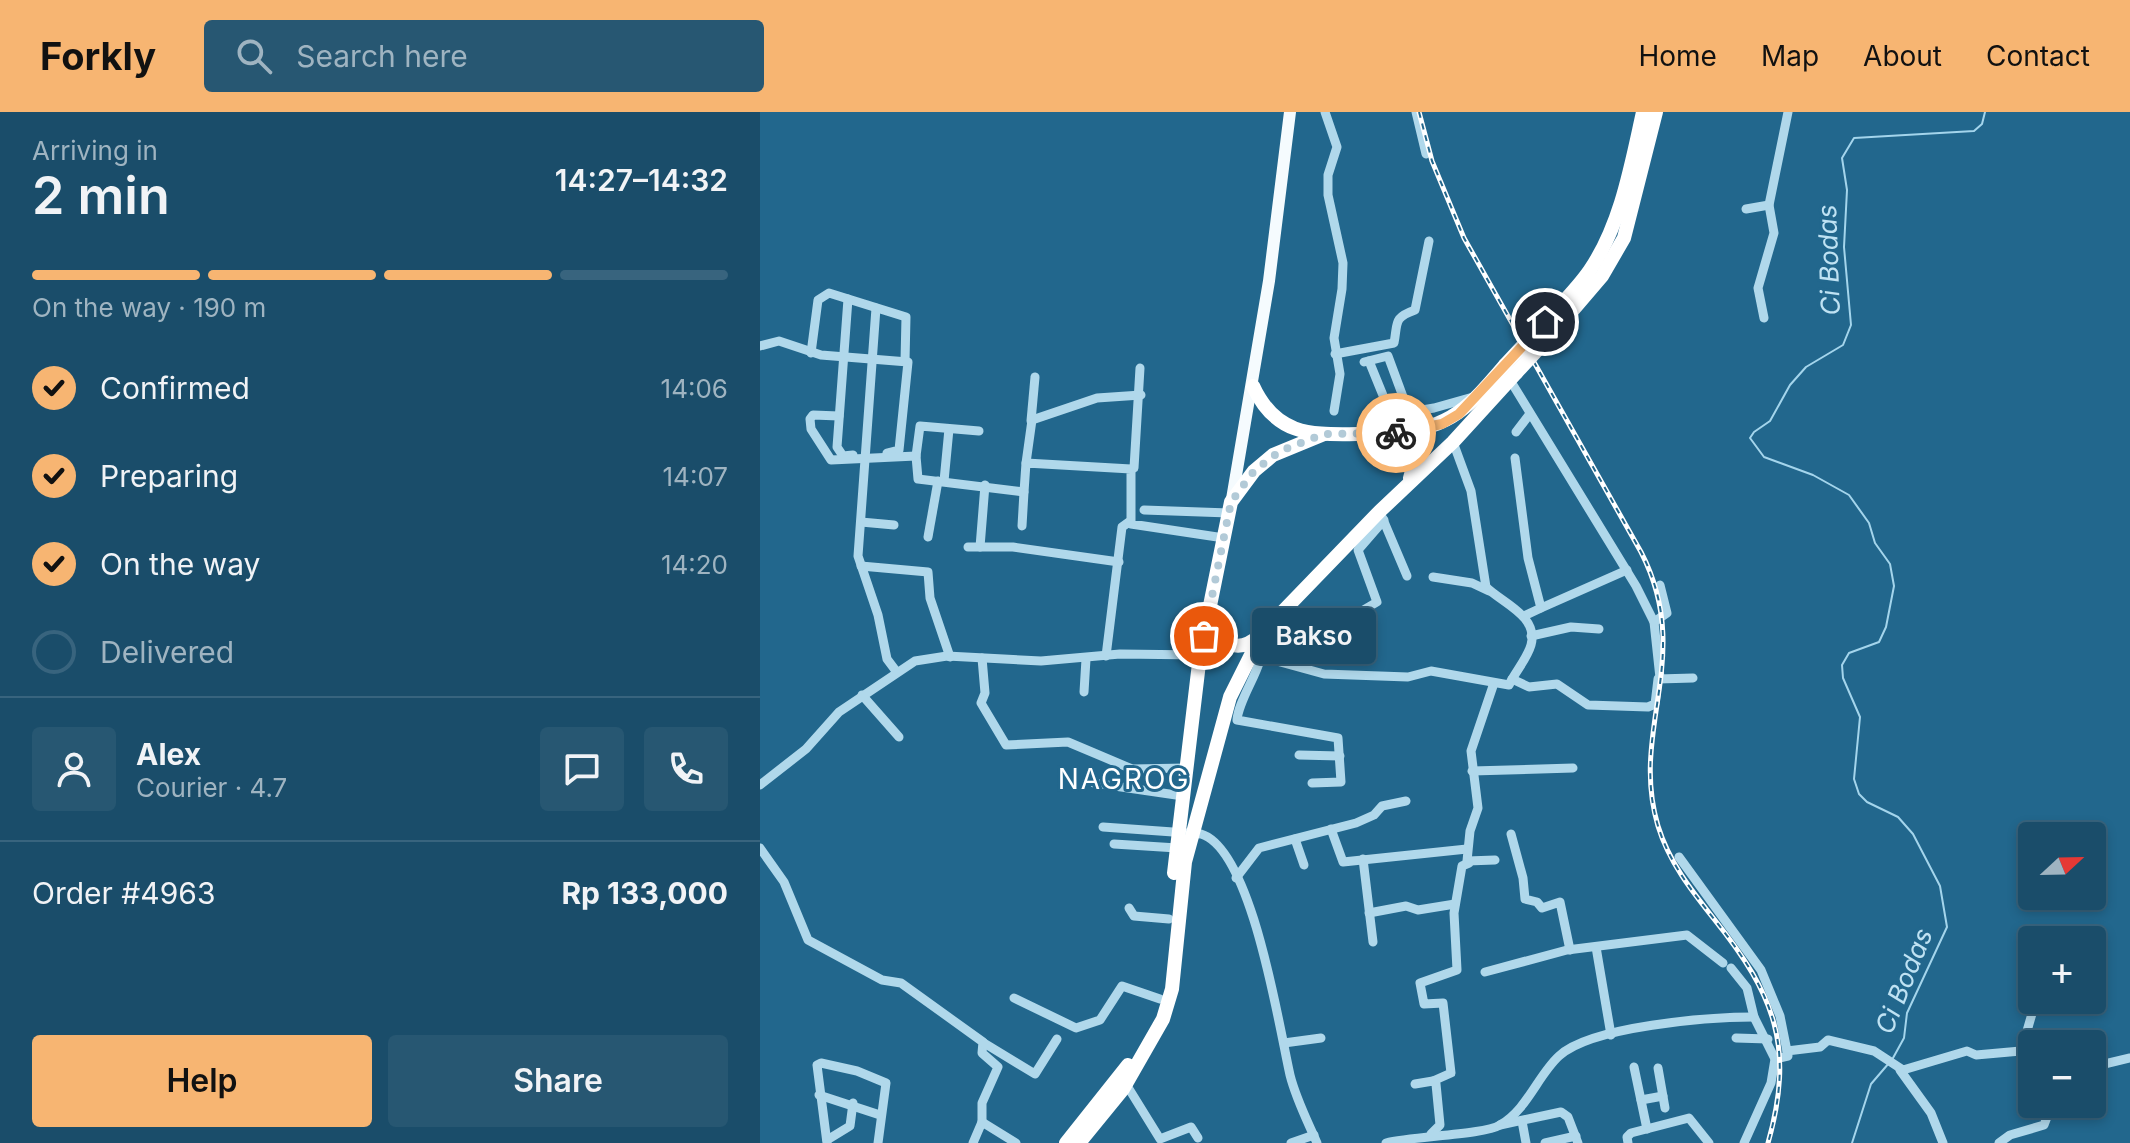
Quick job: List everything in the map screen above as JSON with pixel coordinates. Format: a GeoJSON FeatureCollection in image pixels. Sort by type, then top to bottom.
{"type":"FeatureCollection","features":[{"type":"Feature","properties":{"kind":"highway"},"geometry":{"type":"LineString","coordinates":[[1208,617],[1221,641],[1230,646],[1243,646],[1261,635],[1453,442],[1550,326],[1604,247],[1620,207],[1643,112]]}},
{"type":"Feature","properties":{"kind":"highway"},"geometry":{"type":"LineString","coordinates":[[1550,326],[1602,276],[1624,238],[1656,112]]}},
{"type":"Feature","properties":{"kind":"highway"},"geometry":{"type":"LineString","coordinates":[[1253,386],[1261,403],[1276,421],[1302,432],[1388,434],[1442,424],[1510,373]]}},
{"type":"Feature","properties":{"kind":"highway"},"geometry":{"type":"LineString","coordinates":[[1079,1143],[1126,1084],[1149,1048],[1169,1003],[1185,862],[1183,796],[1186,768],[1200,655],[1230,508],[1254,471],[1273,455],[1324,434]]}},
{"type":"Feature","properties":{"kind":"highway"},"geometry":{"type":"LineString","coordinates":[[1388,434],[1407,439],[1416,456],[1406,486]]}},
{"type":"Feature","properties":{"kind":"highway"},"geometry":{"type":"LineString","coordinates":[[1066,1143],[1133,1058],[1160,999],[1177,848],[1186,832],[1230,697],[1261,635]]}},
{"type":"Feature","properties":{"kind":"main road"},"geometry":{"type":"LineString","coordinates":[[1230,508],[1253,386],[1290,112]]}},
{"type":"Feature","properties":{"kind":"street"},"geometry":{"type":"LineString","coordinates":[[1325,112],[1337,147],[1328,175],[1328,193],[1343,263],[1335,354],[1340,374],[1334,411]]}},
{"type":"Feature","properties":{"kind":"street"},"geometry":{"type":"LineString","coordinates":[[1416,112],[1426,154]]}},
{"type":"Feature","properties":{"kind":"street"},"geometry":{"type":"LineString","coordinates":[[1764,318],[1757,295],[1775,228],[1769,205],[1788,112]]}},
{"type":"Feature","properties":{"kind":"street"},"geometry":{"type":"LineString","coordinates":[[1746,209],[1769,205]]}},
{"type":"Feature","properties":{"kind":"street"},"geometry":{"type":"LineString","coordinates":[[1335,354],[1394,343],[1396,322],[1404,313],[1415,310],[1429,241]]}},
{"type":"Feature","properties":{"kind":"street"},"geometry":{"type":"LineString","coordinates":[[811,353],[820,296],[829,293],[906,317],[905,361],[908,364],[899,450],[840,461],[828,456],[811,429],[810,419],[813,415],[839,416]]}},
{"type":"Feature","properties":{"kind":"street"},"geometry":{"type":"LineString","coordinates":[[848,299],[837,447],[840,455],[916,456]]}},
{"type":"Feature","properties":{"kind":"street"},"geometry":{"type":"LineString","coordinates":[[876,308],[857,549],[887,659],[896,671]]}},
{"type":"Feature","properties":{"kind":"street"},"geometry":{"type":"LineString","coordinates":[[760,346],[779,341],[811,353],[905,361]]}},
{"type":"Feature","properties":{"kind":"street"},"geometry":{"type":"LineString","coordinates":[[1409,413],[1388,356],[1366,362],[1385,416],[1409,413],[1480,395]]}},
{"type":"Feature","properties":{"kind":"street"},"geometry":{"type":"LineString","coordinates":[[1129,522],[1131,469],[1136,459],[1141,395],[1140,368]]}},
{"type":"Feature","properties":{"kind":"street"},"geometry":{"type":"LineString","coordinates":[[1510,373],[1529,415],[1557,453],[1560,464],[1627,570],[1654,622],[1660,678],[1656,682],[1655,704],[1648,707],[1588,705],[1557,684],[1529,687],[1512,679]]}},
{"type":"Feature","properties":{"kind":"street"},"geometry":{"type":"LineString","coordinates":[[1022,526],[1035,377]]}},
{"type":"Feature","properties":{"kind":"street"},"geometry":{"type":"LineString","coordinates":[[1031,421],[1097,398],[1141,395]]}},
{"type":"Feature","properties":{"kind":"street"},"geometry":{"type":"LineString","coordinates":[[1516,432],[1529,415]]}},
{"type":"Feature","properties":{"kind":"street"},"geometry":{"type":"LineString","coordinates":[[979,431],[919,426],[916,456],[918,479],[1024,492]]}},
{"type":"Feature","properties":{"kind":"street"},"geometry":{"type":"LineString","coordinates":[[928,537],[949,429]]}},
{"type":"Feature","properties":{"kind":"street"},"geometry":{"type":"LineString","coordinates":[[1453,442],[1471,491],[1489,591]]}},
{"type":"Feature","properties":{"kind":"street"},"geometry":{"type":"LineString","coordinates":[[1515,458],[1528,558],[1541,608]]}},
{"type":"Feature","properties":{"kind":"street"},"geometry":{"type":"LineString","coordinates":[[1026,463],[1131,469]]}},
{"type":"Feature","properties":{"kind":"street"},"geometry":{"type":"LineString","coordinates":[[980,547],[985,485]]}},
{"type":"Feature","properties":{"kind":"street"},"geometry":{"type":"LineString","coordinates":[[1144,510],[1230,508]]}},
{"type":"Feature","properties":{"kind":"street"},"geometry":{"type":"LineString","coordinates":[[1382,515],[1407,576]]}},
{"type":"Feature","properties":{"kind":"street"},"geometry":{"type":"LineString","coordinates":[[1355,615],[1377,602],[1358,550],[1382,515]]}},
{"type":"Feature","properties":{"kind":"street"},"geometry":{"type":"LineString","coordinates":[[861,522],[894,525]]}},
{"type":"Feature","properties":{"kind":"street"},"geometry":{"type":"LineString","coordinates":[[1129,522],[1137,526],[1224,538]]}},
{"type":"Feature","properties":{"kind":"street"},"geometry":{"type":"LineString","coordinates":[[1106,656],[1122,527],[1129,522]]}},
{"type":"Feature","properties":{"kind":"street"},"geometry":{"type":"LineString","coordinates":[[968,547],[1013,547],[1119,562]]}},
{"type":"Feature","properties":{"kind":"street"},"geometry":{"type":"LineString","coordinates":[[861,566],[928,572],[930,598],[950,657]]}},
{"type":"Feature","properties":{"kind":"street"},"geometry":{"type":"LineString","coordinates":[[1524,616],[1627,570]]}},
{"type":"Feature","properties":{"kind":"street"},"geometry":{"type":"LineString","coordinates":[[1262,657],[1324,674],[1408,677],[1431,671],[1507,686],[1530,647],[1531,636],[1524,616],[1472,583],[1433,577]]}},
{"type":"Feature","properties":{"kind":"street"},"geometry":{"type":"LineString","coordinates":[[1654,622],[1667,613],[1660,585]]}},
{"type":"Feature","properties":{"kind":"street"},"geometry":{"type":"LineString","coordinates":[[1531,636],[1571,627],[1599,629]]}},
{"type":"Feature","properties":{"kind":"street"},"geometry":{"type":"LineString","coordinates":[[1261,635],[1265,649],[1237,720],[1336,737],[1340,741],[1341,782],[1312,783]]}},
{"type":"Feature","properties":{"kind":"street"},"geometry":{"type":"LineString","coordinates":[[760,785],[806,749],[839,712],[915,661],[950,657],[1041,661],[1106,656],[1200,655]]}},
{"type":"Feature","properties":{"kind":"street"},"geometry":{"type":"LineString","coordinates":[[982,658],[985,693],[980,701],[1006,745],[1068,742],[1132,769],[1186,768]]}},
{"type":"Feature","properties":{"kind":"street"},"geometry":{"type":"LineString","coordinates":[[1084,692],[1086,659]]}},
{"type":"Feature","properties":{"kind":"street"},"geometry":{"type":"LineString","coordinates":[[1660,678],[1679,681],[1693,678]]}},
{"type":"Feature","properties":{"kind":"street"},"geometry":{"type":"LineString","coordinates":[[1469,863],[1467,849],[1478,808],[1472,771],[1472,743],[1494,683]]}},
{"type":"Feature","properties":{"kind":"street"},"geometry":{"type":"LineString","coordinates":[[862,695],[899,737]]}},
{"type":"Feature","properties":{"kind":"street"},"geometry":{"type":"LineString","coordinates":[[1299,755],[1340,756]]}},
{"type":"Feature","properties":{"kind":"street"},"geometry":{"type":"LineString","coordinates":[[1472,771],[1573,768]]}},
{"type":"Feature","properties":{"kind":"street"},"geometry":{"type":"LineString","coordinates":[[1094,783],[1183,796]]}},
{"type":"Feature","properties":{"kind":"street"},"geometry":{"type":"LineString","coordinates":[[1236,878],[1254,851],[1366,820],[1382,806],[1406,801]]}},
{"type":"Feature","properties":{"kind":"street"},"geometry":{"type":"LineString","coordinates":[[1103,827],[1208,836],[1236,878],[1263,946],[1297,1098],[1315,1139],[1291,1143]]}},
{"type":"Feature","properties":{"kind":"street"},"geometry":{"type":"LineString","coordinates":[[1331,829],[1342,862],[1467,849]]}},
{"type":"Feature","properties":{"kind":"street"},"geometry":{"type":"LineString","coordinates":[[1511,834],[1523,878],[1525,899],[1537,902],[1542,908],[1560,902],[1570,950]]}},
{"type":"Feature","properties":{"kind":"street"},"geometry":{"type":"LineString","coordinates":[[1295,839],[1304,865]]}},
{"type":"Feature","properties":{"kind":"street"},"geometry":{"type":"LineString","coordinates":[[1114,844],[1177,848]]}},
{"type":"Feature","properties":{"kind":"street"},"geometry":{"type":"LineString","coordinates":[[760,848],[784,882],[808,940],[882,980],[901,983],[984,1043],[1035,1074],[1057,1039]]}},
{"type":"Feature","properties":{"kind":"street"},"geometry":{"type":"LineString","coordinates":[[1679,857],[1761,970],[1780,1016],[1788,1056],[1775,1059]]}},
{"type":"Feature","properties":{"kind":"street"},"geometry":{"type":"LineString","coordinates":[[1363,859],[1373,942]]}},
{"type":"Feature","properties":{"kind":"street"},"geometry":{"type":"LineString","coordinates":[[1415,1084],[1451,1073],[1443,1003],[1424,1004],[1420,983],[1457,970],[1455,904],[1462,866],[1495,860]]}},
{"type":"Feature","properties":{"kind":"street"},"geometry":{"type":"LineString","coordinates":[[1369,913],[1406,906],[1418,910],[1455,904]]}},
{"type":"Feature","properties":{"kind":"street"},"geometry":{"type":"LineString","coordinates":[[1129,908],[1134,916],[1169,919]]}},
{"type":"Feature","properties":{"kind":"street"},"geometry":{"type":"LineString","coordinates":[[1485,972],[1570,950],[1635,939],[1687,935],[1727,965],[1747,988],[1754,1017],[1768,1039],[1775,1059],[1771,1083],[1744,1143]]}},
{"type":"Feature","properties":{"kind":"street"},"geometry":{"type":"LineString","coordinates":[[1596,947],[1611,1035]]}},
{"type":"Feature","properties":{"kind":"street"},"geometry":{"type":"LineString","coordinates":[[1014,998],[1076,1028],[1100,1020],[1122,986],[1160,999]]}},
{"type":"Feature","properties":{"kind":"street"},"geometry":{"type":"LineString","coordinates":[[1500,1125],[1541,1082],[1563,1052],[1611,1035],[1694,1018],[1754,1017]]}},
{"type":"Feature","properties":{"kind":"street"},"geometry":{"type":"LineString","coordinates":[[1284,1043],[1321,1038]]}},
{"type":"Feature","properties":{"kind":"street"},"geometry":{"type":"LineString","coordinates":[[1736,1038],[1768,1039]]}},
{"type":"Feature","properties":{"kind":"street"},"geometry":{"type":"LineString","coordinates":[[1787,1051],[1820,1047],[1828,1040],[1874,1051],[1894,1064],[1931,1113],[1943,1143]]}},
{"type":"Feature","properties":{"kind":"street"},"geometry":{"type":"LineString","coordinates":[[973,1143],[982,1122],[982,1103],[998,1067],[982,1053],[984,1043]]}},
{"type":"Feature","properties":{"kind":"street"},"geometry":{"type":"LineString","coordinates":[[1894,1064],[1961,1052],[1976,1055],[2018,1050]]}},
{"type":"Feature","properties":{"kind":"street"},"geometry":{"type":"LineString","coordinates":[[2106,1064],[2130,1058]]}},
{"type":"Feature","properties":{"kind":"street"},"geometry":{"type":"LineString","coordinates":[[853,1103],[850,1126],[827,1142],[819,1095],[818,1064],[857,1071],[886,1083],[878,1143]]}},
{"type":"Feature","properties":{"kind":"street"},"geometry":{"type":"LineString","coordinates":[[1634,1067],[1647,1129]]}},
{"type":"Feature","properties":{"kind":"street"},"geometry":{"type":"LineString","coordinates":[[1658,1068],[1665,1108]]}},
{"type":"Feature","properties":{"kind":"street"},"geometry":{"type":"LineString","coordinates":[[1431,1134],[1440,1125],[1433,1081]]}},
{"type":"Feature","properties":{"kind":"street"},"geometry":{"type":"LineString","coordinates":[[1126,1084],[1160,1139],[1191,1127],[1198,1138]]}},
{"type":"Feature","properties":{"kind":"street"},"geometry":{"type":"LineString","coordinates":[[819,1095],[853,1103],[880,1115]]}},
{"type":"Feature","properties":{"kind":"street"},"geometry":{"type":"LineString","coordinates":[[1641,1100],[1663,1096]]}},
{"type":"Feature","properties":{"kind":"street"},"geometry":{"type":"LineString","coordinates":[[1389,1143],[1431,1134],[1458,1138],[1561,1112],[1568,1117],[1577,1140],[1545,1143]]}},
{"type":"Feature","properties":{"kind":"street"},"geometry":{"type":"LineString","coordinates":[[1999,1143],[2010,1135],[2044,1125],[2047,1118]]}},
{"type":"Feature","properties":{"kind":"street"},"geometry":{"type":"LineString","coordinates":[[1628,1143],[1629,1134],[1692,1119],[1709,1143]]}},
{"type":"Feature","properties":{"kind":"street"},"geometry":{"type":"LineString","coordinates":[[1522,1121],[1526,1143]]}},
{"type":"Feature","properties":{"kind":"street"},"geometry":{"type":"LineString","coordinates":[[982,1122],[1016,1143]]}},
{"type":"Feature","properties":{"kind":"waterway","name":"Ci Bodas"},"geometry":{"type":"LineString","coordinates":[[1893,1058],[1904,1038],[1907,1013],[1947,927],[1940,886],[1913,834],[1898,817],[1867,802],[1859,794],[1854,779],[1860,717],[1843,678],[1842,665],[1849,653],[1879,642],[1886,627],[1894,586],[1890,564],[1875,543],[1869,523],[1849,495],[1813,475],[1764,457],[1750,438],[1770,421],[1790,385],[1806,367],[1843,345],[1851,325],[1844,247],[1847,190],[1842,158],[1854,138],[1974,131],[1982,124],[1985,112]]}},
{"type":"Feature","properties":{"kind":"waterway","name":"Ci Bodas"},"geometry":{"type":"LineString","coordinates":[[1852,1143],[1871,1084],[1889,1063]]}},
{"type":"Feature","properties":{"kind":"railway"},"geometry":{"type":"LineString","coordinates":[[1419,112],[1432,161],[1464,238],[1641,552],[1656,590],[1662,625],[1662,659],[1651,757],[1651,791],[1658,826],[1668,852],[1682,875],[1735,947],[1765,998],[1779,1050],[1780,1078],[1768,1143]]}},
{"type":"Feature","properties":{"kind":"way so far"},"geometry":{"type":"LineString","coordinates":[[1204,636],[1231,502],[1254,471],[1280,451],[1324,434],[1396,433]]}},
{"type":"Feature","properties":{"kind":"place","name":"Bakso"},"geometry":{"type":"Point","coordinates":[1204,636]}},
{"type":"Feature","properties":{"kind":"district","name":"NAGROG"},"geometry":{"type":"Point","coordinates":[1124,779]}},
{"type":"Feature","properties":{"kind":"route"},"geometry":{"type":"LineString","coordinates":[[1396,433],[1442,424],[1459,414],[1545,322]]}}]}
